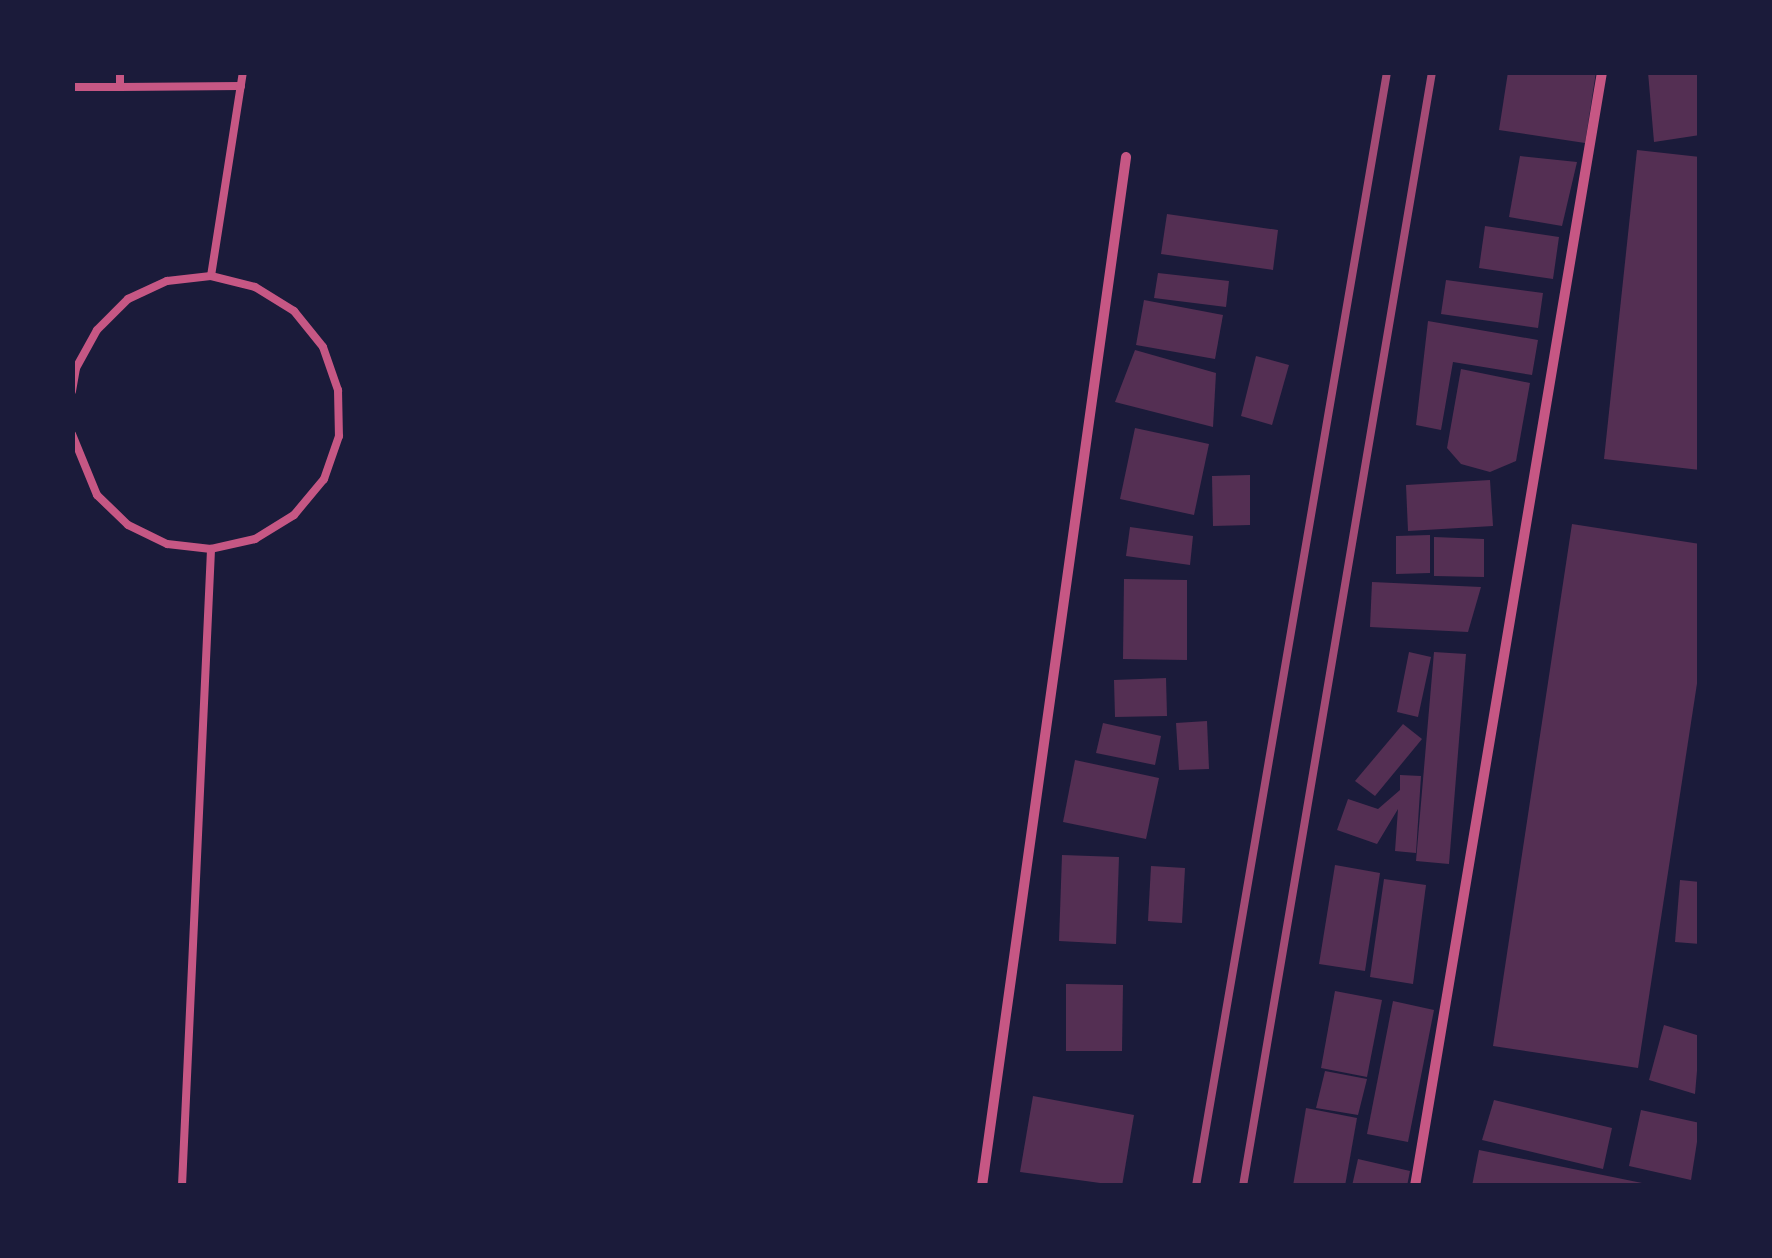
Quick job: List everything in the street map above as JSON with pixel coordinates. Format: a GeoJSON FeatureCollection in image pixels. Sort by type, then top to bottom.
{"type":"FeatureCollection","features":[{"type":"Feature","properties":{"kind":"street"},"geometry":{"type":"LineString","coordinates":[[1415,1186],[1602,72]]}},
{"type":"Feature","properties":{"kind":"street"},"geometry":{"type":"LineString","coordinates":[[982,1186],[1126,157]]}},
{"type":"Feature","properties":{"kind":"lane"},"geometry":{"type":"LineString","coordinates":[[120,72],[120,87]]}},
{"type":"Feature","properties":{"kind":"lane"},"geometry":{"type":"LineString","coordinates":[[211,276],[243,72]]}},
{"type":"Feature","properties":{"kind":"lane"},"geometry":{"type":"LineString","coordinates":[[72,87],[241,86]]}},
{"type":"Feature","properties":{"kind":"lane"},"geometry":{"type":"LineString","coordinates":[[72,391],[76,368],[97,330],[128,300],[167,281],[211,276],[255,286],[294,310],[323,347],[338,390],[339,436],[324,479],[294,515],[256,539],[211,549],[167,544],[128,525],[97,495],[76,456],[72,434]]}},
{"type":"Feature","properties":{"kind":"lane"},"geometry":{"type":"LineString","coordinates":[[182,1186],[211,549]]}},
{"type":"Feature","properties":{"kind":"building"},"geometry":{"type":"Polygon","coordinates":[[[1508,72],[1596,72],[1585,143],[1499,130],[1508,72]]]}},
{"type":"Feature","properties":{"kind":"building"},"geometry":{"type":"Polygon","coordinates":[[[1648,72],[1700,72],[1700,135],[1654,142],[1648,72]]]}},
{"type":"Feature","properties":{"kind":"building"},"geometry":{"type":"Polygon","coordinates":[[[1637,150],[1700,157],[1700,470],[1604,459],[1637,150]]]}},
{"type":"Feature","properties":{"kind":"building"},"geometry":{"type":"Polygon","coordinates":[[[1520,156],[1577,162],[1562,226],[1509,217],[1520,156]]]}},
{"type":"Feature","properties":{"kind":"building"},"geometry":{"type":"Polygon","coordinates":[[[1167,214],[1278,230],[1273,270],[1161,254],[1167,214]]]}},
{"type":"Feature","properties":{"kind":"building"},"geometry":{"type":"Polygon","coordinates":[[[1485,226],[1559,237],[1553,279],[1479,268],[1485,226]]]}},
{"type":"Feature","properties":{"kind":"building"},"geometry":{"type":"Polygon","coordinates":[[[1158,273],[1229,281],[1226,307],[1154,298],[1158,273]]]}},
{"type":"Feature","properties":{"kind":"building"},"geometry":{"type":"Polygon","coordinates":[[[1446,280],[1543,293],[1538,328],[1441,314],[1446,280]]]}},
{"type":"Feature","properties":{"kind":"building"},"geometry":{"type":"Polygon","coordinates":[[[1144,300],[1223,315],[1215,359],[1136,345],[1144,300]]]}},
{"type":"Feature","properties":{"kind":"building"},"geometry":{"type":"Polygon","coordinates":[[[1428,321],[1538,340],[1532,375],[1453,362],[1441,430],[1416,425],[1428,321]]]}},
{"type":"Feature","properties":{"kind":"building"},"geometry":{"type":"Polygon","coordinates":[[[1135,350],[1216,373],[1213,427],[1115,402],[1135,350]]]}},
{"type":"Feature","properties":{"kind":"building"},"geometry":{"type":"Polygon","coordinates":[[[1256,356],[1289,365],[1272,425],[1241,416],[1256,356]]]}},
{"type":"Feature","properties":{"kind":"building"},"geometry":{"type":"Polygon","coordinates":[[[1461,369],[1530,383],[1516,461],[1490,472],[1461,464],[1447,448],[1461,369]]]}},
{"type":"Feature","properties":{"kind":"building"},"geometry":{"type":"Polygon","coordinates":[[[1135,428],[1209,444],[1194,515],[1120,499],[1135,428]]]}},
{"type":"Feature","properties":{"kind":"building"},"geometry":{"type":"Polygon","coordinates":[[[1250,475],[1250,525],[1213,526],[1212,476],[1250,475]]]}},
{"type":"Feature","properties":{"kind":"building"},"geometry":{"type":"Polygon","coordinates":[[[1490,480],[1493,526],[1408,531],[1406,485],[1490,480]]]}},
{"type":"Feature","properties":{"kind":"building"},"geometry":{"type":"Polygon","coordinates":[[[1572,524],[1700,544],[1700,664],[1638,1068],[1493,1046],[1572,524]]]}},
{"type":"Feature","properties":{"kind":"building"},"geometry":{"type":"Polygon","coordinates":[[[1130,527],[1193,536],[1190,565],[1126,556],[1130,527]]]}},
{"type":"Feature","properties":{"kind":"building"},"geometry":{"type":"Polygon","coordinates":[[[1430,535],[1430,573],[1396,574],[1396,536],[1430,535]]]}},
{"type":"Feature","properties":{"kind":"building"},"geometry":{"type":"Polygon","coordinates":[[[1434,537],[1484,539],[1484,577],[1434,576],[1434,537]]]}},
{"type":"Feature","properties":{"kind":"building"},"geometry":{"type":"Polygon","coordinates":[[[1124,579],[1187,580],[1187,660],[1123,659],[1124,579]]]}},
{"type":"Feature","properties":{"kind":"building"},"geometry":{"type":"Polygon","coordinates":[[[1372,582],[1481,587],[1468,632],[1370,627],[1372,582]]]}},
{"type":"Feature","properties":{"kind":"building"},"geometry":{"type":"Polygon","coordinates":[[[1409,652],[1431,657],[1418,717],[1397,712],[1409,652]]]}},
{"type":"Feature","properties":{"kind":"building"},"geometry":{"type":"Polygon","coordinates":[[[1434,652],[1466,654],[1449,864],[1416,861],[1434,652]]]}},
{"type":"Feature","properties":{"kind":"building"},"geometry":{"type":"Polygon","coordinates":[[[1166,678],[1167,716],[1115,717],[1114,680],[1166,678]]]}},
{"type":"Feature","properties":{"kind":"building"},"geometry":{"type":"Polygon","coordinates":[[[1207,721],[1209,769],[1179,770],[1176,723],[1207,721]]]}},
{"type":"Feature","properties":{"kind":"building"},"geometry":{"type":"Polygon","coordinates":[[[1103,723],[1161,736],[1155,765],[1096,753],[1103,723]]]}},
{"type":"Feature","properties":{"kind":"building"},"geometry":{"type":"Polygon","coordinates":[[[1403,724],[1422,739],[1375,796],[1355,781],[1403,724]]]}},
{"type":"Feature","properties":{"kind":"building"},"geometry":{"type":"Polygon","coordinates":[[[1075,760],[1159,778],[1146,839],[1063,822],[1075,760]]]}},
{"type":"Feature","properties":{"kind":"building"},"geometry":{"type":"Polygon","coordinates":[[[1400,775],[1421,776],[1416,853],[1395,851],[1398,809],[1377,844],[1337,830],[1348,799],[1378,809],[1400,790],[1400,775]]]}},
{"type":"Feature","properties":{"kind":"building"},"geometry":{"type":"Polygon","coordinates":[[[1062,855],[1119,857],[1116,944],[1059,941],[1062,855]]]}},
{"type":"Feature","properties":{"kind":"building"},"geometry":{"type":"Polygon","coordinates":[[[1335,865],[1380,873],[1365,971],[1319,964],[1335,865]]]}},
{"type":"Feature","properties":{"kind":"building"},"geometry":{"type":"Polygon","coordinates":[[[1151,866],[1185,868],[1182,923],[1148,921],[1151,866]]]}},
{"type":"Feature","properties":{"kind":"building"},"geometry":{"type":"Polygon","coordinates":[[[1384,879],[1426,885],[1413,984],[1370,977],[1384,879]]]}},
{"type":"Feature","properties":{"kind":"building"},"geometry":{"type":"Polygon","coordinates":[[[1680,880],[1700,882],[1700,944],[1675,942],[1680,880]]]}},
{"type":"Feature","properties":{"kind":"building"},"geometry":{"type":"Polygon","coordinates":[[[1066,984],[1123,985],[1122,1051],[1066,1051],[1066,984]]]}},
{"type":"Feature","properties":{"kind":"building"},"geometry":{"type":"Polygon","coordinates":[[[1335,991],[1382,1000],[1367,1077],[1321,1068],[1335,991]]]}},
{"type":"Feature","properties":{"kind":"building"},"geometry":{"type":"Polygon","coordinates":[[[1393,1001],[1434,1010],[1408,1142],[1367,1134],[1393,1001]]]}},
{"type":"Feature","properties":{"kind":"building"},"geometry":{"type":"Polygon","coordinates":[[[1664,1025],[1700,1036],[1695,1094],[1649,1080],[1664,1025]]]}},
{"type":"Feature","properties":{"kind":"building"},"geometry":{"type":"Polygon","coordinates":[[[1325,1071],[1367,1079],[1358,1115],[1316,1108],[1325,1071]]]}},
{"type":"Feature","properties":{"kind":"building"},"geometry":{"type":"Polygon","coordinates":[[[1033,1096],[1134,1115],[1122,1186],[1020,1172],[1033,1096]]]}},
{"type":"Feature","properties":{"kind":"building"},"geometry":{"type":"Polygon","coordinates":[[[1494,1100],[1612,1128],[1603,1169],[1482,1140],[1494,1100]]]}},
{"type":"Feature","properties":{"kind":"building"},"geometry":{"type":"Polygon","coordinates":[[[1306,1108],[1357,1118],[1345,1186],[1293,1186],[1306,1108]]]}},
{"type":"Feature","properties":{"kind":"building"},"geometry":{"type":"Polygon","coordinates":[[[1641,1110],[1700,1123],[1691,1180],[1629,1166],[1641,1110]]]}},
{"type":"Feature","properties":{"kind":"building"},"geometry":{"type":"Polygon","coordinates":[[[1479,1150],[1647,1184],[1472,1186],[1479,1150]]]}},
{"type":"Feature","properties":{"kind":"building"},"geometry":{"type":"Polygon","coordinates":[[[1358,1159],[1410,1171],[1407,1186],[1352,1186],[1358,1159]]]}},
{"type":"Feature","properties":{"kind":"railway"},"geometry":{"type":"LineString","coordinates":[[1196,1186],[1387,72]]}},
{"type":"Feature","properties":{"kind":"railway"},"geometry":{"type":"LineString","coordinates":[[1243,1186],[1432,72]]}}]}
